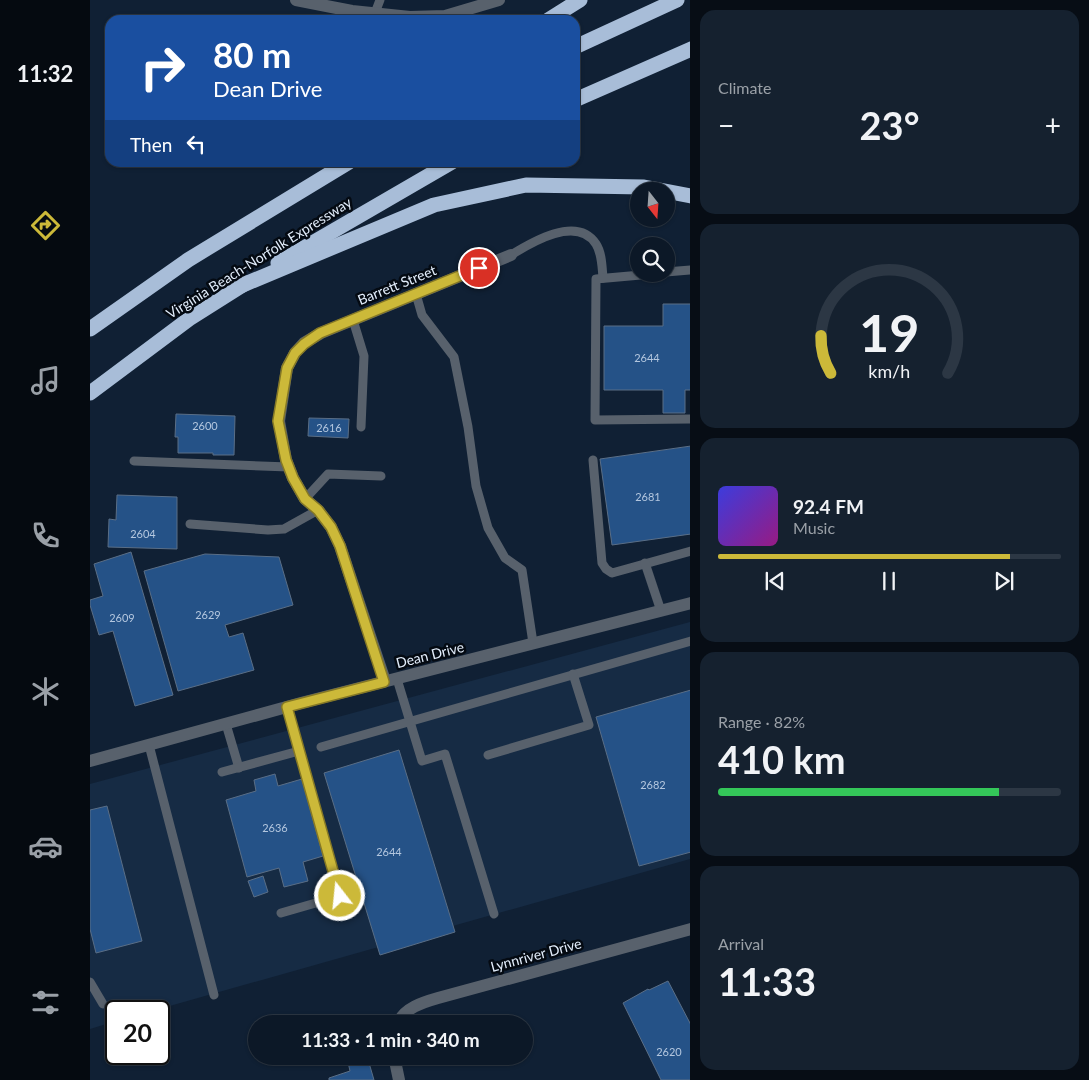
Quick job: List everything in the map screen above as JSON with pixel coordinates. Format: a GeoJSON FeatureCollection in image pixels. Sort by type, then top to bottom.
{"type":"FeatureCollection","features":[{"type":"Feature","properties":{"kind":"highway"},"geometry":{"type":"LineString","coordinates":[[556,15],[580,0]]}},
{"type":"Feature","properties":{"kind":"highway"},"geometry":{"type":"LineString","coordinates":[[580,45],[677,0]]}},
{"type":"Feature","properties":{"kind":"highway"},"geometry":{"type":"LineString","coordinates":[[580,98],[690,49]]}},
{"type":"Feature","properties":{"kind":"highway"},"geometry":{"type":"LineString","coordinates":[[90,329],[188,260],[341,167]]}},
{"type":"Feature","properties":{"kind":"highway","name":"Virginia Beach-Norfolk Expressway"},"geometry":{"type":"LineString","coordinates":[[90,393],[189,319],[294,253],[443,167]]}},
{"type":"Feature","properties":{"kind":"highway"},"geometry":{"type":"LineString","coordinates":[[238,288],[434,205],[526,185],[644,187],[690,196]]}},
{"type":"Feature","properties":{"kind":"street"},"geometry":{"type":"LineString","coordinates":[[296,0],[352,11],[392,15]]}},
{"type":"Feature","properties":{"kind":"street"},"geometry":{"type":"LineString","coordinates":[[448,15],[499,0]]}},
{"type":"Feature","properties":{"kind":"street","name":"Barrett Street"},"geometry":{"type":"LineString","coordinates":[[391,680],[331,527],[318,510],[305,499],[289,467],[280,436],[278,421],[287,368],[295,353],[320,333],[510,255]]}},
{"type":"Feature","properties":{"kind":"street","name":"Dean Drive"},"geometry":{"type":"LineString","coordinates":[[90,761],[287,707],[690,603]]}},
{"type":"Feature","properties":{"kind":"street","name":"Lynnriver Drive"},"geometry":{"type":"LineString","coordinates":[[404,1015],[417,1005],[438,998],[690,929]]}},
{"type":"Feature","properties":{"kind":"street"},"geometry":{"type":"LineString","coordinates":[[396,1065],[399,1080]]}},
{"type":"Feature","properties":{"kind":"lane"},"geometry":{"type":"LineString","coordinates":[[375,13],[380,0]]}},
{"type":"Feature","properties":{"kind":"lane"},"geometry":{"type":"LineString","coordinates":[[510,255],[549,235],[566,231],[579,232],[590,238],[597,246],[603,278]]}},
{"type":"Feature","properties":{"kind":"lane"},"geometry":{"type":"LineString","coordinates":[[675,271],[690,270]]}},
{"type":"Feature","properties":{"kind":"lane"},"geometry":{"type":"LineString","coordinates":[[630,276],[596,279],[595,420],[690,419]]}},
{"type":"Feature","properties":{"kind":"lane"},"geometry":{"type":"LineString","coordinates":[[416,294],[422,314],[454,357],[468,427],[476,486],[488,528],[505,558],[522,570],[533,644]]}},
{"type":"Feature","properties":{"kind":"lane"},"geometry":{"type":"LineString","coordinates":[[353,320],[364,356],[361,428]]}},
{"type":"Feature","properties":{"kind":"lane"},"geometry":{"type":"LineString","coordinates":[[594,460],[602,563],[606,569],[612,572],[690,551]]}},
{"type":"Feature","properties":{"kind":"lane"},"geometry":{"type":"LineString","coordinates":[[134,461],[289,467]]}},
{"type":"Feature","properties":{"kind":"lane"},"geometry":{"type":"LineString","coordinates":[[305,499],[328,474],[381,476]]}},
{"type":"Feature","properties":{"kind":"lane"},"geometry":{"type":"LineString","coordinates":[[190,524],[268,530],[284,529],[318,510]]}},
{"type":"Feature","properties":{"kind":"lane"},"geometry":{"type":"LineString","coordinates":[[645,563],[661,611]]}},
{"type":"Feature","properties":{"kind":"lane"},"geometry":{"type":"LineString","coordinates":[[321,747],[690,641]]}},
{"type":"Feature","properties":{"kind":"lane"},"geometry":{"type":"LineString","coordinates":[[488,755],[589,725],[573,674]]}},
{"type":"Feature","properties":{"kind":"lane"},"geometry":{"type":"LineString","coordinates":[[391,680],[410,722],[422,761],[445,754],[494,914]]}},
{"type":"Feature","properties":{"kind":"lane"},"geometry":{"type":"LineString","coordinates":[[281,913],[340,896],[287,707]]}},
{"type":"Feature","properties":{"kind":"lane"},"geometry":{"type":"LineString","coordinates":[[226,724],[239,768]]}},
{"type":"Feature","properties":{"kind":"lane"},"geometry":{"type":"LineString","coordinates":[[150,745],[214,995]]}},
{"type":"Feature","properties":{"kind":"lane"},"geometry":{"type":"LineString","coordinates":[[222,772],[299,751]]}},
{"type":"Feature","properties":{"kind":"lane"},"geometry":{"type":"LineString","coordinates":[[90,982],[103,1004]]}},
{"type":"Feature","properties":{"kind":"shaded area"},"geometry":{"type":"Polygon","coordinates":[[[690,622],[690,859],[170,1006],[170,1000],[105,1000],[105,1024],[90,1029],[90,784],[690,622]]]}},
{"type":"Feature","properties":{"kind":"building"},"geometry":{"type":"Polygon","coordinates":[[[663,304],[690,304],[690,390],[685,390],[685,413],[663,413],[663,390],[604,390],[604,326],[663,326],[663,304]]]}},
{"type":"Feature","properties":{"kind":"building"},"geometry":{"type":"Polygon","coordinates":[[[176,414],[235,416],[234,455],[178,453],[178,437],[175,437],[176,414]]]}},
{"type":"Feature","properties":{"kind":"building"},"geometry":{"type":"Polygon","coordinates":[[[309,418],[349,419],[348,438],[308,436],[309,418]]]}},
{"type":"Feature","properties":{"kind":"building"},"geometry":{"type":"Polygon","coordinates":[[[690,446],[690,534],[612,545],[600,459],[690,446]]]}},
{"type":"Feature","properties":{"kind":"building"},"geometry":{"type":"Polygon","coordinates":[[[117,495],[177,497],[177,549],[108,547],[109,519],[116,520],[117,495]]]}},
{"type":"Feature","properties":{"kind":"building"},"geometry":{"type":"Polygon","coordinates":[[[131,552],[173,695],[135,706],[113,631],[99,635],[90,605],[90,600],[103,596],[94,564],[131,552]]]}},
{"type":"Feature","properties":{"kind":"building"},"geometry":{"type":"Polygon","coordinates":[[[205,554],[279,557],[293,605],[225,625],[229,637],[243,633],[254,670],[178,691],[144,571],[205,554]]]}},
{"type":"Feature","properties":{"kind":"building"},"geometry":{"type":"Polygon","coordinates":[[[690,690],[690,852],[639,866],[596,717],[690,690]]]}},
{"type":"Feature","properties":{"kind":"building"},"geometry":{"type":"Polygon","coordinates":[[[399,750],[455,932],[380,955],[324,773],[399,750]]]}},
{"type":"Feature","properties":{"kind":"building"},"geometry":{"type":"Polygon","coordinates":[[[275,774],[278,786],[302,779],[323,856],[303,862],[308,881],[284,887],[279,868],[247,877],[226,800],[256,791],[254,780],[275,774]]]}},
{"type":"Feature","properties":{"kind":"building"},"geometry":{"type":"Polygon","coordinates":[[[107,806],[142,941],[96,953],[90,929],[90,810],[107,806]]]}},
{"type":"Feature","properties":{"kind":"building"},"geometry":{"type":"Polygon","coordinates":[[[263,876],[268,892],[254,897],[248,881],[263,876]]]}},
{"type":"Feature","properties":{"kind":"building"},"geometry":{"type":"Polygon","coordinates":[[[668,981],[690,1023],[690,1080],[661,1080],[623,1003],[668,981]]]}},
{"type":"Feature","properties":{"kind":"building"},"geometry":{"type":"Polygon","coordinates":[[[349,1065],[370,1065],[374,1080],[329,1080],[329,1078],[350,1071],[349,1065]]]}},
{"type":"Feature","properties":{"kind":"route"},"geometry":{"type":"LineString","coordinates":[[340,896],[287,707],[384,682],[340,546],[331,527],[318,510],[305,499],[293,478],[286,460],[278,421],[287,368],[295,353],[320,333],[479,268]]}}]}
